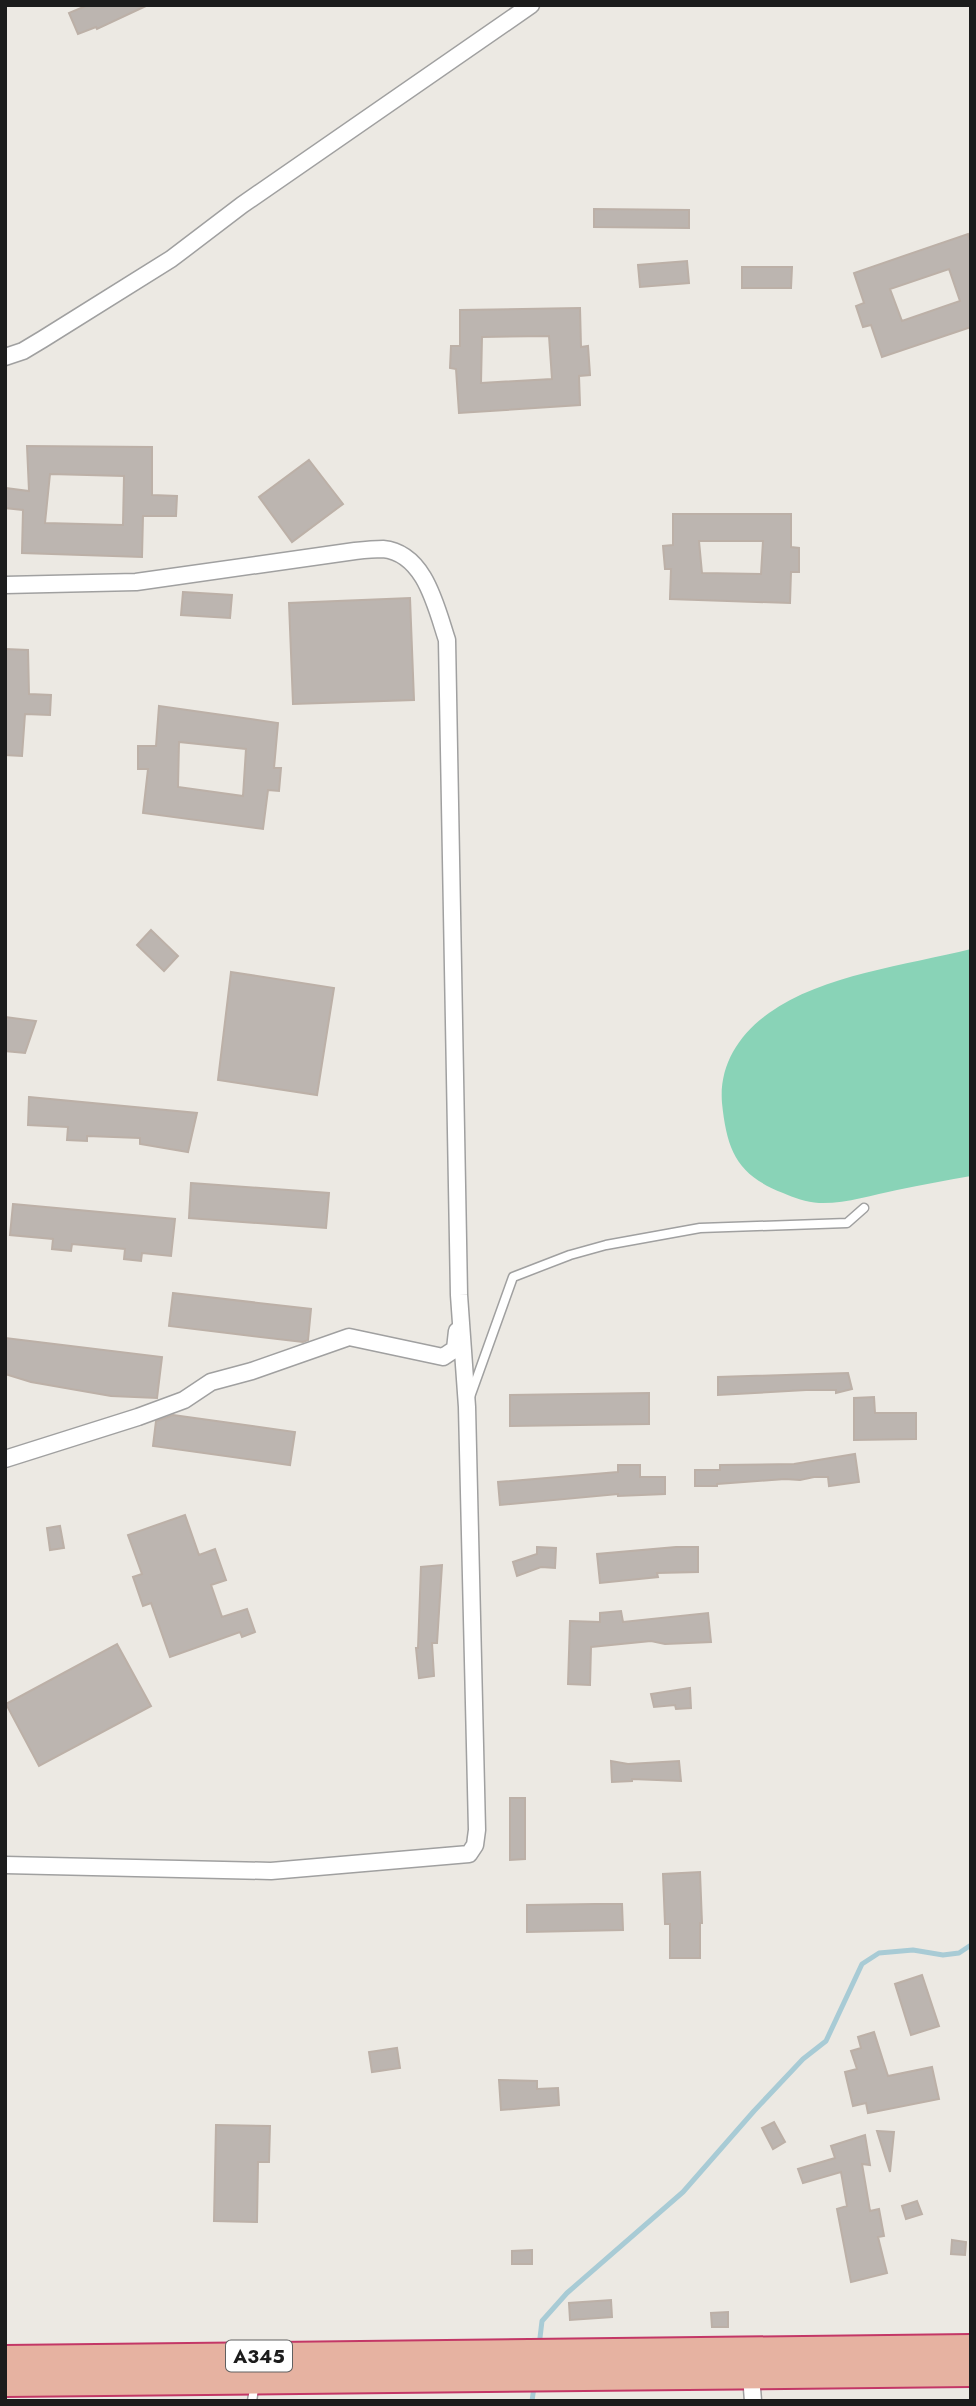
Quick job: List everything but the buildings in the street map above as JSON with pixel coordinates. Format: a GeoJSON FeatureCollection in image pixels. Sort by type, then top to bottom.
{"type":"FeatureCollection","features":[{"type":"Feature","properties":{"kind":"highway","name":"A345"},"geometry":{"type":"LineString","coordinates":[[5,2359],[556,2365],[971,2348]]}},
{"type":"Feature","properties":{"kind":"highway","name":"A345"},"geometry":{"type":"LineString","coordinates":[[5,2383],[254,2391],[512,2365]]}},
{"type":"Feature","properties":{"kind":"highway","name":"A345"},"geometry":{"type":"LineString","coordinates":[[556,2365],[752,2388],[971,2374]]}},
{"type":"Feature","properties":{"kind":"street"},"geometry":{"type":"LineString","coordinates":[[5,358],[23,351],[171,259],[242,205],[531,5]]}},
{"type":"Feature","properties":{"kind":"street"},"geometry":{"type":"LineString","coordinates":[[5,585],[136,582],[384,549],[398,553],[416,566],[429,587],[447,639],[459,1295],[467,1407],[477,1830],[475,1845],[469,1854],[271,1871],[5,1865]]}},
{"type":"Feature","properties":{"kind":"street"},"geometry":{"type":"LineString","coordinates":[[5,1459],[138,1417],[184,1400],[211,1382],[252,1371],[349,1337],[443,1357],[455,1349],[459,1295]]}},
{"type":"Feature","properties":{"kind":"lane"},"geometry":{"type":"LineString","coordinates":[[467,1407],[513,1277],[570,1255],[606,1245],[700,1227],[847,1223],[864,1208]]}},
{"type":"Feature","properties":{"kind":"green space"},"geometry":{"type":"Polygon","coordinates":[[[971,949],[971,1176],[849,1201],[819,1203],[796,1198],[767,1186],[745,1169],[731,1148],[727,1135],[722,1089],[727,1064],[748,1031],[769,1013],[814,989],[866,973],[971,949]]]}},
{"type":"Feature","properties":{"kind":"waterway"},"geometry":{"type":"LineString","coordinates":[[539,2346],[542,2321],[567,2293],[683,2192],[803,2059],[826,2041],[862,1964],[879,1953],[913,1950],[943,1955],[959,1953],[971,1945]]}},
{"type":"Feature","properties":{"kind":"waterway"},"geometry":{"type":"LineString","coordinates":[[532,2401],[534,2387]]}}]}
